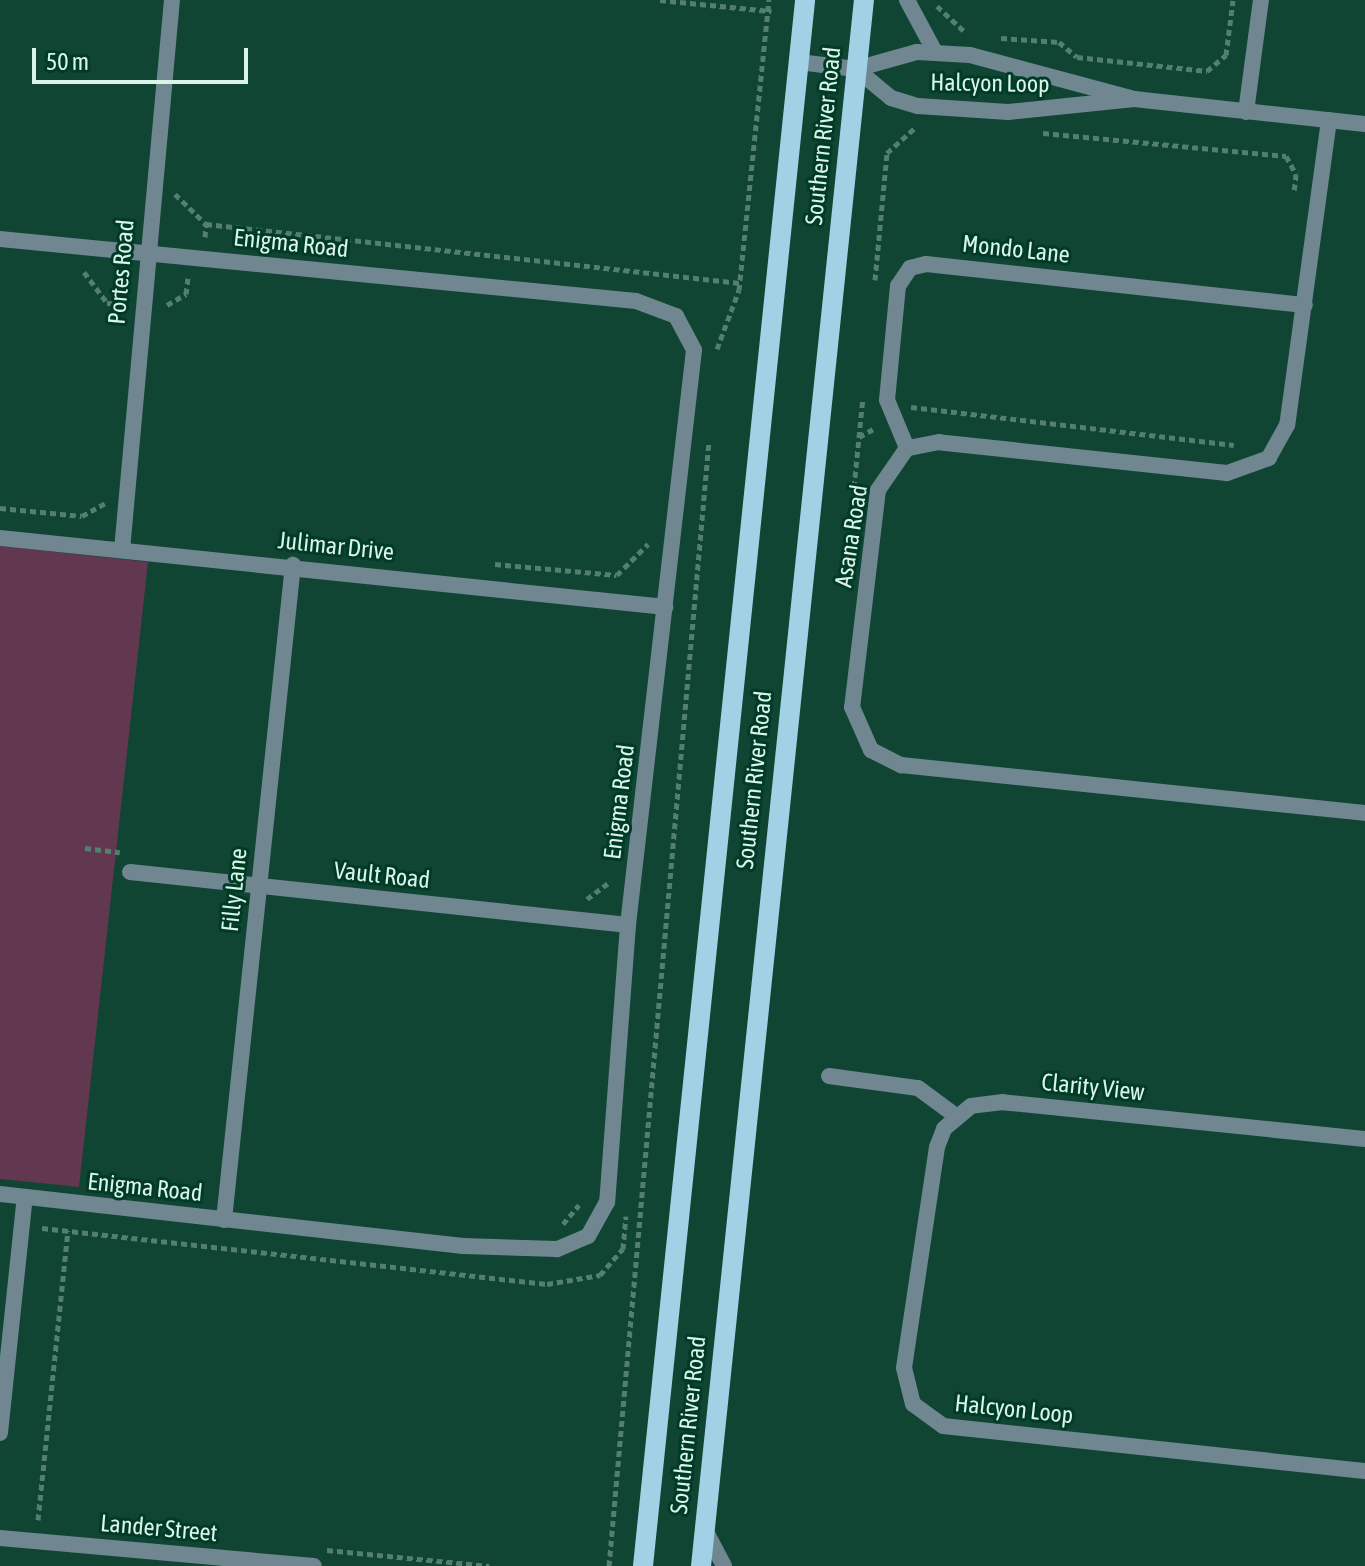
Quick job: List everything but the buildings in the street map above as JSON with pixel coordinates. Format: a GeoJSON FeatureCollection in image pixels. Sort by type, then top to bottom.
{"type":"FeatureCollection","features":[{"type":"Feature","properties":{"kind":"main road","name":"Southern River Road"},"geometry":{"type":"LineString","coordinates":[[643,1566],[805,0]]}},
{"type":"Feature","properties":{"kind":"main road","name":"Southern River Road"},"geometry":{"type":"LineString","coordinates":[[701,1566],[864,0]]}},
{"type":"Feature","properties":{"kind":"main road"},"geometry":{"type":"LineString","coordinates":[[647,1534],[659,1566]]}},
{"type":"Feature","properties":{"kind":"street","name":"Portes Road"},"geometry":{"type":"LineString","coordinates":[[122,550],[146,253],[172,0]]}},
{"type":"Feature","properties":{"kind":"street"},"geometry":{"type":"LineString","coordinates":[[907,0],[935,52]]}},
{"type":"Feature","properties":{"kind":"street"},"geometry":{"type":"LineString","coordinates":[[1246,112],[1261,0]]}},
{"type":"Feature","properties":{"kind":"street","name":"Halcyon Loop"},"geometry":{"type":"LineString","coordinates":[[799,62],[856,69],[935,52],[970,55],[1134,99],[1365,124]]}},
{"type":"Feature","properties":{"kind":"street","name":"Halcyon Loop"},"geometry":{"type":"LineString","coordinates":[[856,69],[891,98],[918,106],[1008,112],[1134,99]]}},
{"type":"Feature","properties":{"kind":"street"},"geometry":{"type":"LineString","coordinates":[[890,419],[907,448],[939,442],[1227,473],[1269,458],[1287,425],[1329,120]]}},
{"type":"Feature","properties":{"kind":"street","name":"Enigma Road"},"geometry":{"type":"LineString","coordinates":[[0,239],[636,301],[676,316],[694,350],[628,925],[607,1202],[588,1236],[557,1249],[463,1246],[0,1194]]}},
{"type":"Feature","properties":{"kind":"street","name":"Mondo Lane"},"geometry":{"type":"LineString","coordinates":[[890,419],[898,286],[910,268],[926,264],[1305,305]]}},
{"type":"Feature","properties":{"kind":"street","name":"Asana Road"},"geometry":{"type":"LineString","coordinates":[[907,448],[878,490],[852,707],[871,750],[901,765],[1365,813]]}},
{"type":"Feature","properties":{"kind":"street","name":"Julimar Drive"},"geometry":{"type":"LineString","coordinates":[[0,538],[293,565],[665,607]]}},
{"type":"Feature","properties":{"kind":"street","name":"Filly Lane"},"geometry":{"type":"LineString","coordinates":[[224,1220],[293,565]]}},
{"type":"Feature","properties":{"kind":"street","name":"Vault Road"},"geometry":{"type":"LineString","coordinates":[[130,872],[628,925]]}},
{"type":"Feature","properties":{"kind":"street"},"geometry":{"type":"LineString","coordinates":[[829,1076],[902,1084],[956,1116]]}},
{"type":"Feature","properties":{"kind":"street","name":"Clarity View"},"geometry":{"type":"LineString","coordinates":[[956,1116],[1003,1102],[1365,1139]]}},
{"type":"Feature","properties":{"kind":"street","name":"Halcyon Loop"},"geometry":{"type":"LineString","coordinates":[[956,1116],[937,1147],[904,1368],[924,1418],[943,1426],[1365,1471]]}},
{"type":"Feature","properties":{"kind":"street"},"geometry":{"type":"LineString","coordinates":[[0,1433],[25,1197]]}},
{"type":"Feature","properties":{"kind":"street"},"geometry":{"type":"LineString","coordinates":[[704,1527],[724,1566]]}},
{"type":"Feature","properties":{"kind":"street","name":"Lander Street"},"geometry":{"type":"LineString","coordinates":[[0,1538],[314,1566]]}},
{"type":"Feature","properties":{"kind":"path"},"geometry":{"type":"LineString","coordinates":[[660,0],[771,11]]}},
{"type":"Feature","properties":{"kind":"path"},"geometry":{"type":"LineString","coordinates":[[716,361],[739,290],[771,11],[769,0]]}},
{"type":"Feature","properties":{"kind":"path"},"geometry":{"type":"LineString","coordinates":[[930,0],[969,36],[970,55]]}},
{"type":"Feature","properties":{"kind":"path"},"geometry":{"type":"LineString","coordinates":[[984,37],[1059,42],[1077,57],[1207,71],[1226,55],[1233,0]]}},
{"type":"Feature","properties":{"kind":"path"},"geometry":{"type":"LineString","coordinates":[[873,295],[887,153],[922,121]]}},
{"type":"Feature","properties":{"kind":"path"},"geometry":{"type":"LineString","coordinates":[[1032,132],[1286,156],[1296,174],[1292,203]]}},
{"type":"Feature","properties":{"kind":"path"},"geometry":{"type":"LineString","coordinates":[[852,500],[863,390]]}},
{"type":"Feature","properties":{"kind":"path"},"geometry":{"type":"LineString","coordinates":[[859,437],[915,405],[1244,447]]}},
{"type":"Feature","properties":{"kind":"path"},"geometry":{"type":"LineString","coordinates":[[609,1566],[710,424]]}},
{"type":"Feature","properties":{"kind":"path"},"geometry":{"type":"LineString","coordinates":[[0,508],[82,516],[102,502],[125,510]]}},
{"type":"Feature","properties":{"kind":"path"},"geometry":{"type":"LineString","coordinates":[[490,563],[617,575],[650,542],[652,528]]}},
{"type":"Feature","properties":{"kind":"path"},"geometry":{"type":"LineString","coordinates":[[36,1542],[68,1231]]}},
{"type":"Feature","properties":{"kind":"shaded area"},"geometry":{"type":"Polygon","coordinates":[[[0,546],[148,562],[79,1187],[0,1179],[0,546]]]}}]}
